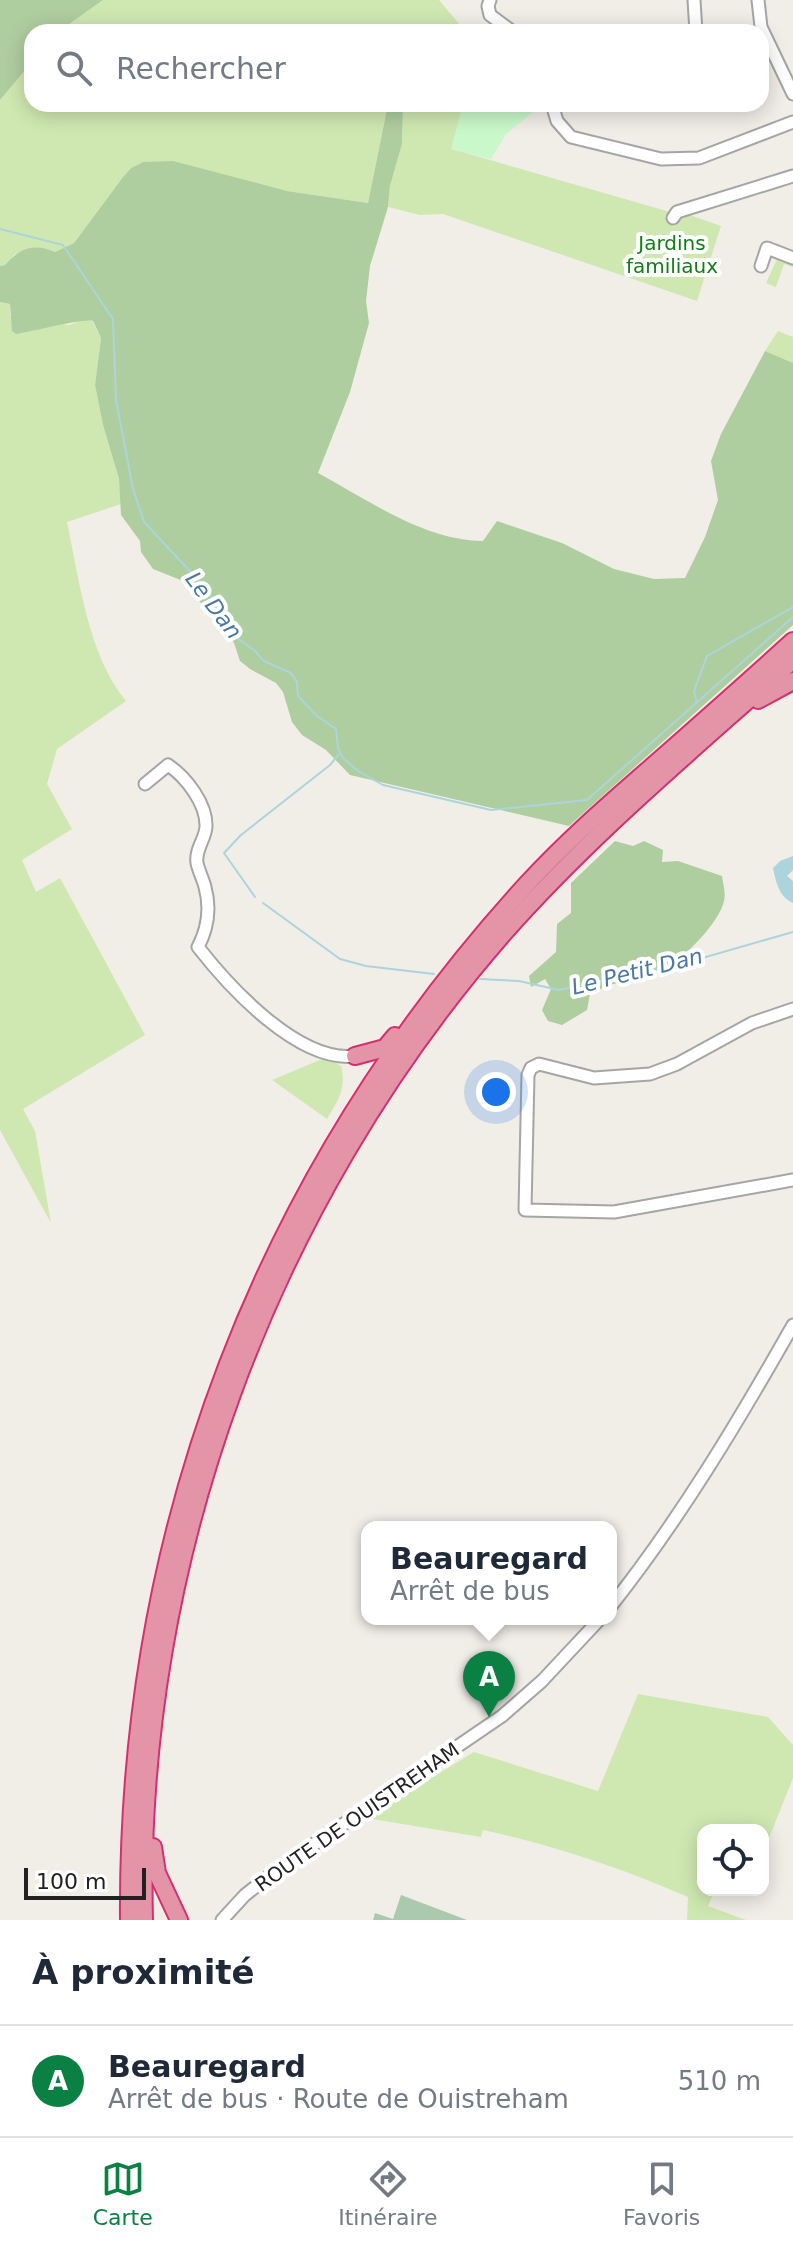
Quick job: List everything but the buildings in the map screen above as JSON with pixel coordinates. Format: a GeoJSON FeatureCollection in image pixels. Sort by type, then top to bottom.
{"type":"FeatureCollection","features":[{"type":"Feature","properties":{"kind":"highway"},"geometry":{"type":"LineString","coordinates":[[129,1920],[131,1809],[146,1666],[163,1577],[192,1465],[213,1402],[253,1301],[309,1188],[367,1089],[408,1030],[487,929],[563,846],[793,641]]}},
{"type":"Feature","properties":{"kind":"highway"},"geometry":{"type":"LineString","coordinates":[[144,1920],[147,1801],[157,1699],[165,1645],[201,1491],[224,1415],[249,1351],[313,1211],[381,1096],[480,961],[578,854],[793,660]]}},
{"type":"Feature","properties":{"kind":"highway"},"geometry":{"type":"LineString","coordinates":[[723,723],[793,681]]}},
{"type":"Feature","properties":{"kind":"highway"},"geometry":{"type":"LineString","coordinates":[[355,1056],[385,1048],[397,1034],[408,1030]]}},
{"type":"Feature","properties":{"kind":"highway"},"geometry":{"type":"LineString","coordinates":[[355,1056],[365,1060],[369,1066],[367,1089]]}},
{"type":"Feature","properties":{"kind":"highway"},"geometry":{"type":"LineString","coordinates":[[147,1801],[152,1814],[157,1873],[179,1920]]}},
{"type":"Feature","properties":{"kind":"street"},"geometry":{"type":"LineString","coordinates":[[490,0],[487,11],[502,24]]}},
{"type":"Feature","properties":{"kind":"street"},"geometry":{"type":"LineString","coordinates":[[694,0],[696,24]]}},
{"type":"Feature","properties":{"kind":"street"},"geometry":{"type":"LineString","coordinates":[[758,0],[761,24]]}},
{"type":"Feature","properties":{"kind":"street"},"geometry":{"type":"LineString","coordinates":[[769,54],[793,94]]}},
{"type":"Feature","properties":{"kind":"street"},"geometry":{"type":"LineString","coordinates":[[554,112],[557,121],[571,137],[661,159],[699,158],[793,122]]}},
{"type":"Feature","properties":{"kind":"street"},"geometry":{"type":"LineString","coordinates":[[673,218],[677,212],[793,176]]}},
{"type":"Feature","properties":{"kind":"street"},"geometry":{"type":"LineString","coordinates":[[761,266],[767,248],[793,258]]}},
{"type":"Feature","properties":{"kind":"street"},"geometry":{"type":"LineString","coordinates":[[145,784],[168,765],[186,780],[201,805],[206,829],[198,848],[198,867],[209,914],[198,947],[210,963],[267,1019],[298,1042],[322,1054],[355,1056]]}},
{"type":"Feature","properties":{"kind":"street"},"geometry":{"type":"LineString","coordinates":[[793,1009],[752,1023],[677,1064],[650,1074],[594,1078],[539,1064],[531,1068],[528,1075],[525,1210],[614,1212],[793,1180]]}},
{"type":"Feature","properties":{"kind":"street"},"geometry":{"type":"LineString","coordinates":[[617,1598],[733,1429],[793,1325]]}},
{"type":"Feature","properties":{"kind":"street","name":"ROUTE DE OUISTREHAM"},"geometry":{"type":"LineString","coordinates":[[222,1920],[249,1891],[282,1866],[502,1716],[542,1681],[594,1625]]}},
{"type":"Feature","properties":{"kind":"green space"},"geometry":{"type":"Polygon","coordinates":[[[0,0],[103,0],[69,24],[24,24],[24,72],[0,100],[0,0]]]}},
{"type":"Feature","properties":{"kind":"green space"},"geometry":{"type":"Polygon","coordinates":[[[103,0],[439,0],[459,24],[69,24],[103,0]]]}},
{"type":"Feature","properties":{"kind":"green space"},"geometry":{"type":"Polygon","coordinates":[[[24,72],[24,112],[386,112],[368,203],[287,191],[143,162],[123,177],[74,243],[55,252],[46,249],[15,254],[0,266],[0,100],[24,72]]]}},
{"type":"Feature","properties":{"kind":"green space"},"geometry":{"type":"Polygon","coordinates":[[[386,112],[403,112],[402,144],[390,186],[388,207],[370,266],[366,301],[369,323],[350,392],[318,473],[398,517],[439,534],[483,541],[497,521],[562,543],[614,569],[654,579],[685,578],[705,537],[718,500],[711,461],[721,434],[765,351],[793,363],[793,625],[569,826],[350,775],[326,750],[302,735],[292,722],[283,692],[276,683],[240,661],[234,643],[221,623],[202,605],[188,583],[153,569],[141,552],[140,541],[121,515],[119,479],[95,385],[101,338],[93,321],[16,334],[12,331],[10,304],[0,302],[0,266],[27,249],[55,252],[74,243],[123,177],[143,162],[173,161],[287,191],[368,203],[386,112]]]}},
{"type":"Feature","properties":{"kind":"green space","name":"Jardins familiaux"},"geometry":{"type":"Polygon","coordinates":[[[403,112],[461,112],[452,149],[670,212],[668,217],[684,213],[721,226],[697,301],[443,214],[420,215],[388,207],[390,186],[402,144],[403,112]]]}},
{"type":"Feature","properties":{"kind":"green space"},"geometry":{"type":"Polygon","coordinates":[[[461,112],[533,112],[506,134],[491,159],[451,149],[461,112]]]}},
{"type":"Feature","properties":{"kind":"green space"},"geometry":{"type":"Polygon","coordinates":[[[778,257],[793,262],[793,267],[784,264],[776,287],[766,283],[778,257]]]}},
{"type":"Feature","properties":{"kind":"green space"},"geometry":{"type":"Polygon","coordinates":[[[0,302],[10,304],[10,316],[69,325],[85,319],[92,321],[101,338],[95,385],[119,479],[121,504],[67,522],[94,639],[102,662],[126,701],[57,749],[47,784],[72,829],[22,860],[36,892],[60,878],[145,1035],[23,1109],[35,1131],[51,1223],[0,1130],[0,302]]]}},
{"type":"Feature","properties":{"kind":"green space"},"geometry":{"type":"Polygon","coordinates":[[[778,331],[793,337],[793,363],[765,351],[778,331]]]}},
{"type":"Feature","properties":{"kind":"green space"},"geometry":{"type":"Polygon","coordinates":[[[615,841],[633,846],[644,841],[663,850],[662,862],[678,861],[722,876],[724,901],[701,938],[674,962],[590,994],[587,1010],[562,1025],[548,1021],[542,1010],[551,989],[545,979],[531,987],[529,976],[556,952],[557,924],[571,913],[571,883],[615,841]]]}},
{"type":"Feature","properties":{"kind":"green space"},"geometry":{"type":"Polygon","coordinates":[[[322,1059],[329,1059],[341,1066],[343,1074],[340,1094],[327,1119],[272,1080],[322,1059]]]}},
{"type":"Feature","properties":{"kind":"green space"},"geometry":{"type":"Polygon","coordinates":[[[638,1694],[768,1717],[793,1745],[793,1778],[769,1838],[769,1824],[697,1824],[697,1896],[712,1896],[708,1906],[746,1920],[687,1920],[688,1897],[638,1876],[535,1843],[483,1830],[481,1837],[366,1818],[474,1752],[598,1791],[638,1694]]]}},
{"type":"Feature","properties":{"kind":"green space"},"geometry":{"type":"Polygon","coordinates":[[[401,1895],[467,1920],[373,1920],[375,1913],[393,1919],[401,1895]]]}},
{"type":"Feature","properties":{"kind":"water"},"geometry":{"type":"Polygon","coordinates":[[[793,856],[793,870],[787,876],[793,881],[793,903],[781,893],[773,868],[780,861],[793,856]]]}},
{"type":"Feature","properties":{"kind":"waterway","name":"Le Dan"},"geometry":{"type":"LineString","coordinates":[[0,229],[63,245],[113,319],[116,400],[133,489],[144,522],[201,583],[229,622],[234,636],[264,661],[291,673],[297,682],[298,696],[317,716],[336,729],[338,748],[343,758],[383,785],[491,810],[587,800],[793,617]]}},
{"type":"Feature","properties":{"kind":"waterway","name":"Le Dan"},"geometry":{"type":"LineString","coordinates":[[697,703],[694,691],[707,656],[793,607]]}},
{"type":"Feature","properties":{"kind":"waterway","name":"Le Petit Dan"},"geometry":{"type":"LineString","coordinates":[[255,897],[224,853],[241,835],[330,765],[339,754]]}},
{"type":"Feature","properties":{"kind":"waterway","name":"Le Petit Dan"},"geometry":{"type":"LineString","coordinates":[[263,903],[340,959],[366,966],[434,974]]}},
{"type":"Feature","properties":{"kind":"waterway","name":"Le Petit Dan"},"geometry":{"type":"LineString","coordinates":[[480,979],[519,981],[559,990],[685,963],[793,932]]}},
{"type":"Feature","properties":{"kind":"place","name":"Beauregard"},"geometry":{"type":"Point","coordinates":[489,1717]}}]}
